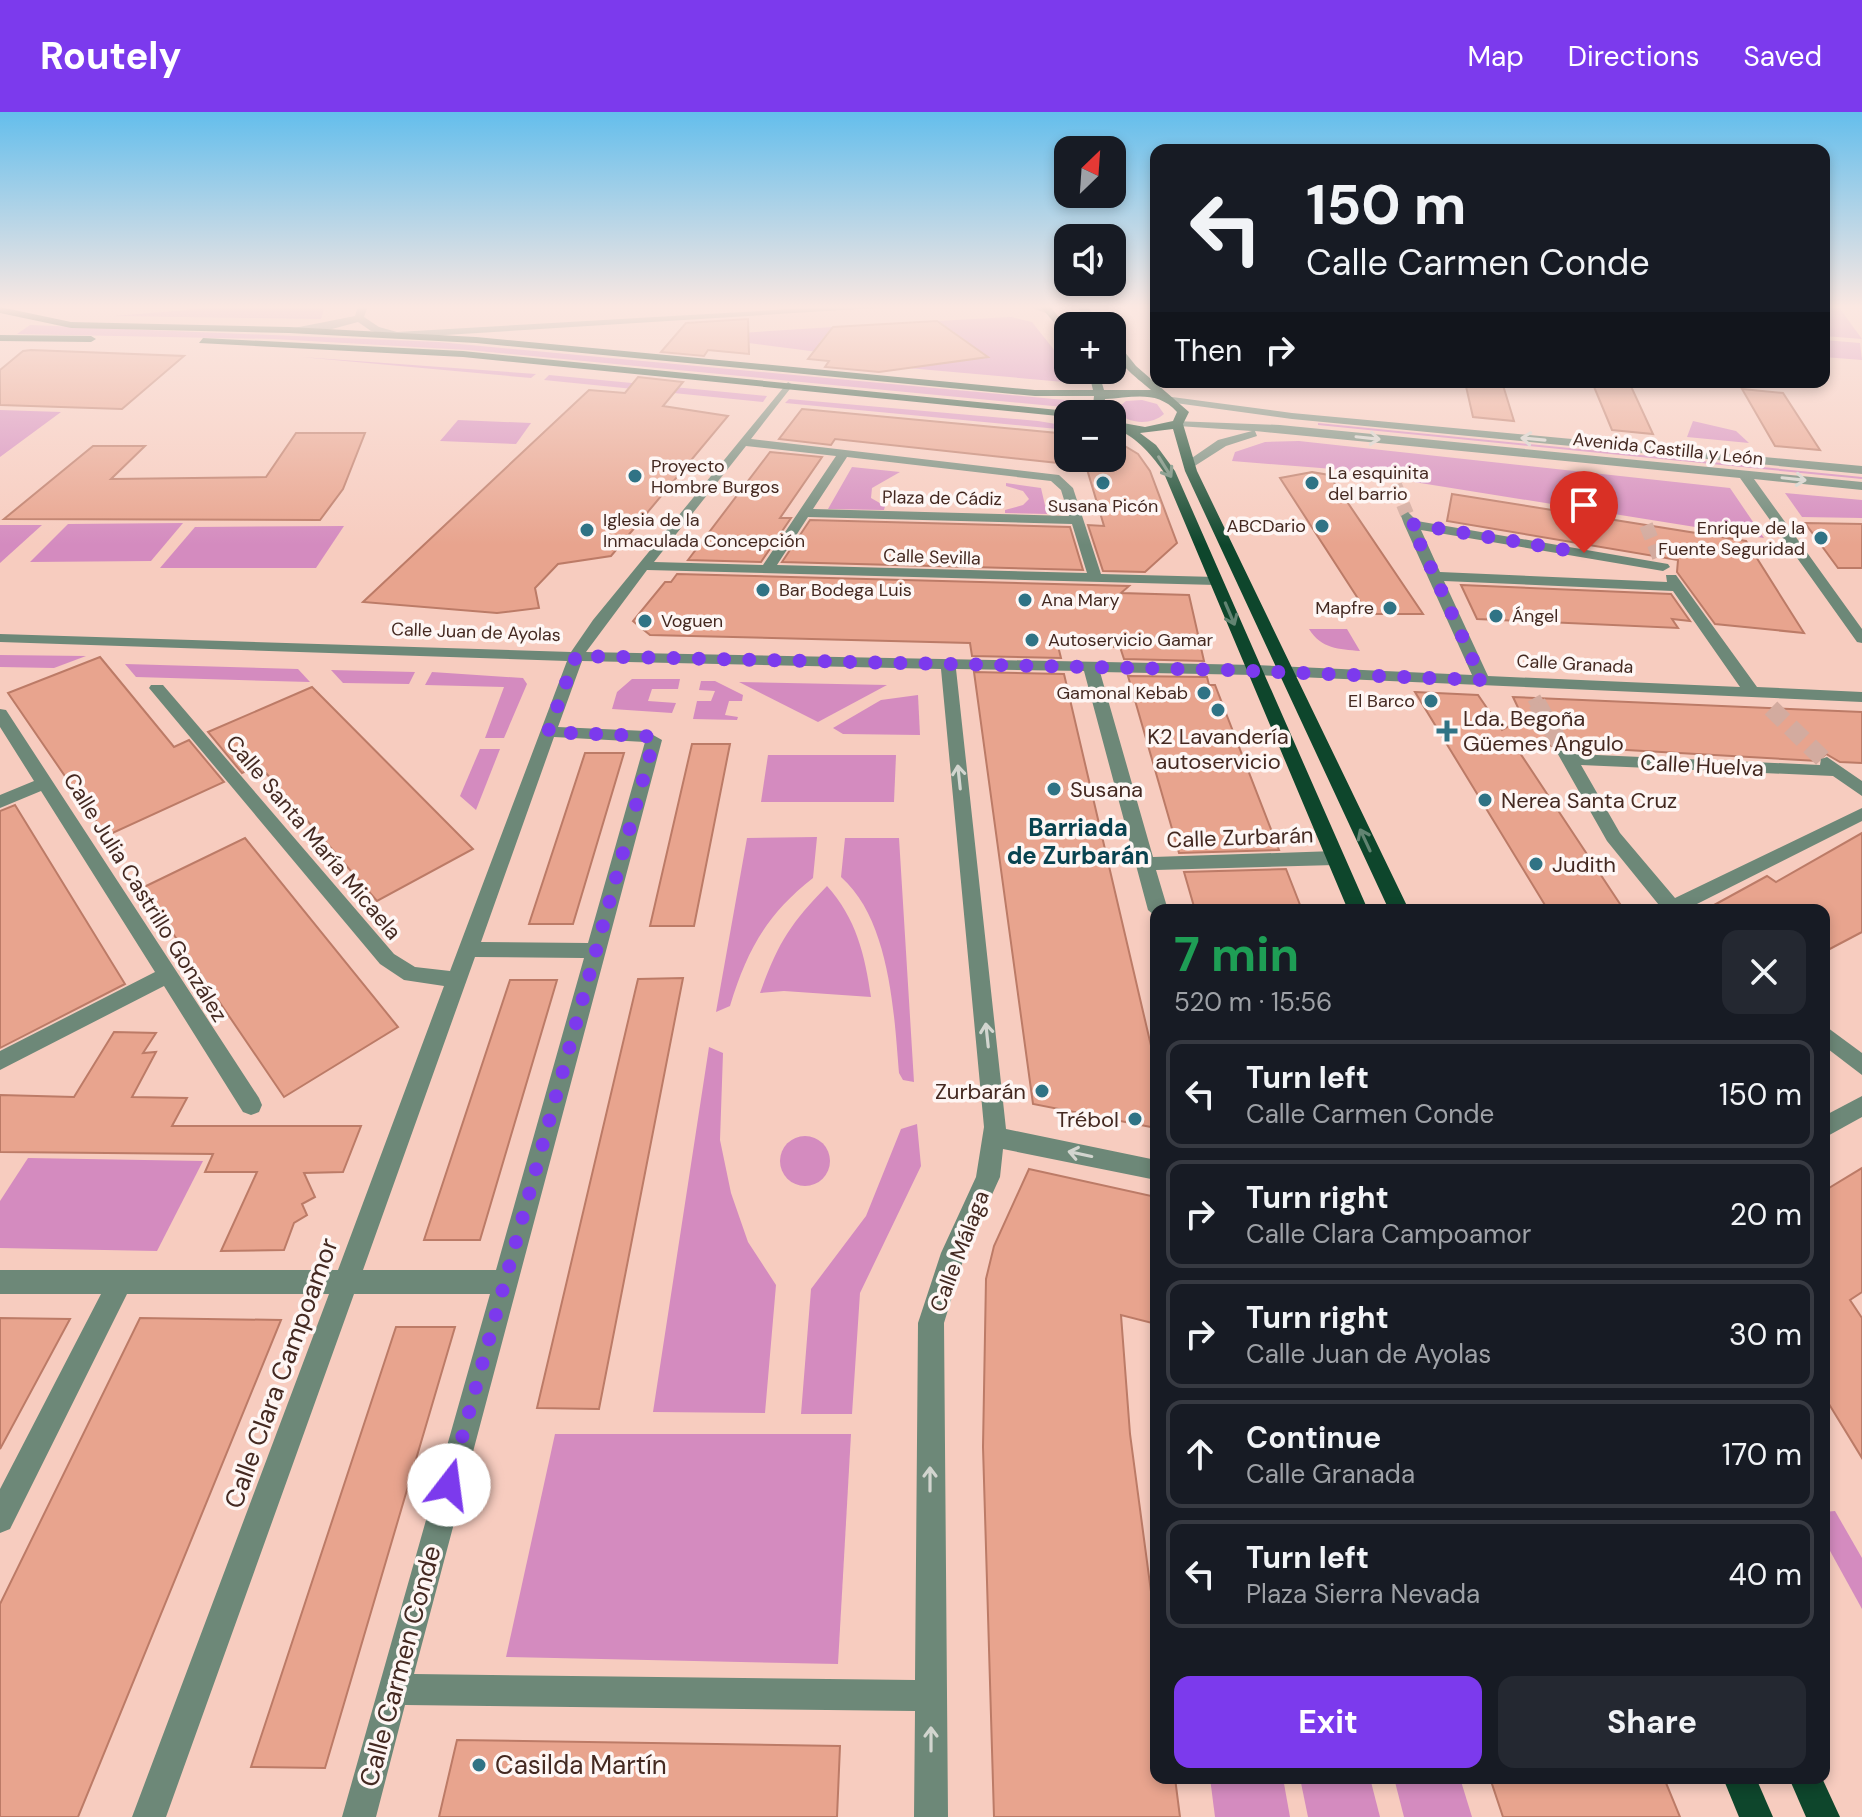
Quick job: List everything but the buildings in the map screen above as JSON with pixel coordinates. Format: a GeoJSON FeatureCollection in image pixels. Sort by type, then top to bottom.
{"type":"FeatureCollection","features":[{"type":"Feature","properties":{"kind":"main road"},"geometry":{"type":"LineString","coordinates":[[793,386],[1054,413]]}},
{"type":"Feature","properties":{"kind":"main road"},"geometry":{"type":"LineString","coordinates":[[969,386],[1060,394],[1083,400]]}},
{"type":"Feature","properties":{"kind":"main road"},"geometry":{"type":"LineString","coordinates":[[1060,394],[1086,386]]}},
{"type":"Feature","properties":{"kind":"main road"},"geometry":{"type":"LineString","coordinates":[[1157,388],[1183,412],[1178,423],[1190,465],[1396,904]]}},
{"type":"Feature","properties":{"kind":"main road"},"geometry":{"type":"LineString","coordinates":[[1107,400],[1120,393],[1145,393],[1170,399]]}},
{"type":"Feature","properties":{"kind":"main road"},"geometry":{"type":"LineString","coordinates":[[1126,429],[1152,430],[1178,423]]}},
{"type":"Feature","properties":{"kind":"main road"},"geometry":{"type":"LineString","coordinates":[[1126,429],[1152,448],[1169,471],[1355,904]]}},
{"type":"Feature","properties":{"kind":"main road"},"geometry":{"type":"LineString","coordinates":[[1742,1784],[1756,1817]]}},
{"type":"Feature","properties":{"kind":"main road"},"geometry":{"type":"LineString","coordinates":[[1808,1784],[1823,1817]]}},
{"type":"Feature","properties":{"kind":"street","name":"Calle Clara Campoamor"},"geometry":{"type":"LineString","coordinates":[[149,1817],[576,656],[598,623],[746,442],[788,386]]}},
{"type":"Feature","properties":{"kind":"street","name":"Avenida Castilla y León"},"geometry":{"type":"LineString","coordinates":[[1170,399],[1292,416],[1862,470]]}},
{"type":"Feature","properties":{"kind":"street","name":"Avenida Castilla y León"},"geometry":{"type":"LineString","coordinates":[[1178,423],[1280,429],[1862,486]]}},
{"type":"Feature","properties":{"kind":"street","name":"Avenida Castilla y León"},"geometry":{"type":"LineString","coordinates":[[1190,465],[1222,443],[1280,429]]}},
{"type":"Feature","properties":{"kind":"street","name":"Plaza de Cádiz"},"geometry":{"type":"LineString","coordinates":[[746,442],[1055,478],[1067,488],[1096,580]]}},
{"type":"Feature","properties":{"kind":"street"},"geometry":{"type":"LineString","coordinates":[[766,571],[843,454]]}},
{"type":"Feature","properties":{"kind":"street"},"geometry":{"type":"LineString","coordinates":[[1744,474],[1862,639]]}},
{"type":"Feature","properties":{"kind":"street","name":"Plaza de Cádiz"},"geometry":{"type":"LineString","coordinates":[[805,513],[1078,520]]}},
{"type":"Feature","properties":{"kind":"street"},"geometry":{"type":"LineString","coordinates":[[1482,680],[1409,519],[1661,562],[1754,692],[1771,708]]}},
{"type":"Feature","properties":{"kind":"street","name":"Calle Sevilla"},"geometry":{"type":"LineString","coordinates":[[646,566],[1216,581]]}},
{"type":"Feature","properties":{"kind":"street"},"geometry":{"type":"LineString","coordinates":[[1435,576],[1677,587]]}},
{"type":"Feature","properties":{"kind":"street","name":"Calle Juan de Ayolas"},"geometry":{"type":"LineString","coordinates":[[0,638],[576,656],[1286,671]]}},
{"type":"Feature","properties":{"kind":"street","name":"Calle Málaga"},"geometry":{"type":"LineString","coordinates":[[931,1817],[931,1323],[953,1253],[982,1193],[994,1137],[994,1094],[948,664]]}},
{"type":"Feature","properties":{"kind":"street","name":"Calle Zurbarán"},"geometry":{"type":"LineString","coordinates":[[1091,667],[1156,904]]}},
{"type":"Feature","properties":{"kind":"street","name":"Calle Granada"},"geometry":{"type":"LineString","coordinates":[[1286,671],[1862,697]]}},
{"type":"Feature","properties":{"kind":"street"},"geometry":{"type":"LineString","coordinates":[[1526,682],[1534,698]]}},
{"type":"Feature","properties":{"kind":"street","name":"Calle Santa María Micaela"},"geometry":{"type":"LineString","coordinates":[[157,688],[387,959],[411,974],[457,980]]}},
{"type":"Feature","properties":{"kind":"street","name":"Calle Julia Castrillo González"},"geometry":{"type":"LineString","coordinates":[[0,714],[251,1105]]}},
{"type":"Feature","properties":{"kind":"street","name":"Calle Carmen Conde"},"geometry":{"type":"LineString","coordinates":[[359,1817],[503,1282],[654,740],[646,736],[548,732]]}},
{"type":"Feature","properties":{"kind":"street","name":"Calle Huelva"},"geometry":{"type":"LineString","coordinates":[[1669,904],[1613,837],[1565,753],[1830,766],[1862,790]]}},
{"type":"Feature","properties":{"kind":"street"},"geometry":{"type":"LineString","coordinates":[[0,802],[45,783]]}},
{"type":"Feature","properties":{"kind":"street","name":"Calle Huelva"},"geometry":{"type":"LineString","coordinates":[[1683,904],[1862,814]]}},
{"type":"Feature","properties":{"kind":"street","name":"Calle Zurbarán"},"geometry":{"type":"LineString","coordinates":[[1145,864],[1335,858]]}},
{"type":"Feature","properties":{"kind":"street"},"geometry":{"type":"LineString","coordinates":[[468,949],[595,951]]}},
{"type":"Feature","properties":{"kind":"street"},"geometry":{"type":"LineString","coordinates":[[0,1061],[167,975]]}},
{"type":"Feature","properties":{"kind":"street"},"geometry":{"type":"LineString","coordinates":[[1830,1039],[1862,1066]]}},
{"type":"Feature","properties":{"kind":"street"},"geometry":{"type":"LineString","coordinates":[[1830,1125],[1862,1106]]}},
{"type":"Feature","properties":{"kind":"street"},"geometry":{"type":"LineString","coordinates":[[994,1137],[1150,1169]]}},
{"type":"Feature","properties":{"kind":"street"},"geometry":{"type":"LineString","coordinates":[[0,1282],[503,1282]]}},
{"type":"Feature","properties":{"kind":"street"},"geometry":{"type":"LineString","coordinates":[[0,1519],[120,1282]]}},
{"type":"Feature","properties":{"kind":"street"},"geometry":{"type":"LineString","coordinates":[[394,1689],[930,1696]]}},
{"type":"Feature","properties":{"kind":"shaded area"},"geometry":{"type":"Polygon","coordinates":[[[599,386],[659,386],[767,396],[763,402],[599,386]]]}},
{"type":"Feature","properties":{"kind":"shaded area"},"geometry":{"type":"Polygon","coordinates":[[[840,386],[909,386],[1065,400],[1054,400],[1054,406],[840,386]]]}},
{"type":"Feature","properties":{"kind":"shaded area"},"geometry":{"type":"Polygon","coordinates":[[[789,399],[1038,421],[1054,424],[1054,429],[785,403],[789,399]]]}},
{"type":"Feature","properties":{"kind":"shaded area"},"geometry":{"type":"Polygon","coordinates":[[[1142,400],[1157,404],[1164,414],[1146,422],[1132,421],[1126,418],[1126,401],[1142,400]]]}},
{"type":"Feature","properties":{"kind":"shaded area"},"geometry":{"type":"Polygon","coordinates":[[[0,410],[61,412],[0,457],[0,410]]]}},
{"type":"Feature","properties":{"kind":"shaded area"},"geometry":{"type":"Polygon","coordinates":[[[458,420],[531,423],[516,444],[440,441],[458,420]]]}},
{"type":"Feature","properties":{"kind":"shaded area"},"geometry":{"type":"Polygon","coordinates":[[[1693,421],[1736,431],[1749,443],[1687,437],[1693,421]]]}},
{"type":"Feature","properties":{"kind":"shaded area"},"geometry":{"type":"Polygon","coordinates":[[[1318,425],[1862,477],[1862,479],[1318,425]]]}},
{"type":"Feature","properties":{"kind":"shaded area"},"geometry":{"type":"Polygon","coordinates":[[[1299,441],[1730,488],[1764,538],[1333,469],[1232,461],[1235,452],[1265,442],[1299,441]]]}},
{"type":"Feature","properties":{"kind":"shaded area"},"geometry":{"type":"Polygon","coordinates":[[[852,467],[900,472],[872,488],[871,498],[885,506],[884,510],[828,509],[852,467]]]}},
{"type":"Feature","properties":{"kind":"shaded area"},"geometry":{"type":"Polygon","coordinates":[[[1006,483],[1041,488],[1047,514],[1005,513],[1005,510],[1023,505],[1029,499],[1023,491],[1006,486],[1006,483]]]}},
{"type":"Feature","properties":{"kind":"shaded area"},"geometry":{"type":"Polygon","coordinates":[[[1785,493],[1862,500],[1862,518],[1802,517],[1785,493]]]}},
{"type":"Feature","properties":{"kind":"shaded area"},"geometry":{"type":"Polygon","coordinates":[[[183,523],[151,561],[30,562],[68,524],[183,523]]]}},
{"type":"Feature","properties":{"kind":"shaded area"},"geometry":{"type":"Polygon","coordinates":[[[0,525],[42,525],[0,563],[0,525]]]}},
{"type":"Feature","properties":{"kind":"shaded area"},"geometry":{"type":"Polygon","coordinates":[[[344,526],[316,568],[160,568],[195,527],[344,526]]]}},
{"type":"Feature","properties":{"kind":"shaded area"},"geometry":{"type":"Polygon","coordinates":[[[1309,629],[1347,629],[1360,651],[1325,644],[1309,629]]]}},
{"type":"Feature","properties":{"kind":"shaded area"},"geometry":{"type":"Polygon","coordinates":[[[0,655],[86,656],[54,668],[0,667],[0,655]]]}},
{"type":"Feature","properties":{"kind":"shaded area"},"geometry":{"type":"Polygon","coordinates":[[[125,664],[298,669],[310,682],[136,677],[125,664]]]}},
{"type":"Feature","properties":{"kind":"shaded area"},"geometry":{"type":"Polygon","coordinates":[[[331,670],[415,672],[409,684],[343,683],[331,670]]]}},
{"type":"Feature","properties":{"kind":"shaded area"},"geometry":{"type":"Polygon","coordinates":[[[432,672],[523,678],[527,684],[504,738],[485,738],[504,687],[425,685],[432,672]]]}},
{"type":"Feature","properties":{"kind":"shaded area"},"geometry":{"type":"Polygon","coordinates":[[[632,679],[680,679],[678,689],[652,689],[648,701],[676,703],[672,713],[612,709],[617,692],[632,679]]]}},
{"type":"Feature","properties":{"kind":"shaded area"},"geometry":{"type":"Polygon","coordinates":[[[701,681],[715,681],[743,695],[742,701],[729,701],[725,715],[738,717],[737,720],[693,719],[697,701],[711,701],[715,691],[699,690],[701,681]]]}},
{"type":"Feature","properties":{"kind":"shaded area"},"geometry":{"type":"Polygon","coordinates":[[[739,682],[887,685],[818,722],[739,682]]]}},
{"type":"Feature","properties":{"kind":"shaded area"},"geometry":{"type":"Polygon","coordinates":[[[918,695],[920,735],[843,734],[833,728],[881,700],[918,695]]]}},
{"type":"Feature","properties":{"kind":"shaded area"},"geometry":{"type":"Polygon","coordinates":[[[480,749],[500,749],[476,810],[460,796],[480,749]]]}},
{"type":"Feature","properties":{"kind":"shaded area"},"geometry":{"type":"Polygon","coordinates":[[[768,755],[896,755],[894,802],[761,802],[768,755]]]}},
{"type":"Feature","properties":{"kind":"shaded area"},"geometry":{"type":"Polygon","coordinates":[[[817,837],[813,878],[771,920],[752,950],[730,1006],[716,1012],[747,838],[817,837]]]}},
{"type":"Feature","properties":{"kind":"shaded area"},"geometry":{"type":"Polygon","coordinates":[[[845,838],[899,838],[914,1082],[903,1080],[899,1073],[895,1023],[880,942],[857,895],[841,877],[845,838]]]}},
{"type":"Feature","properties":{"kind":"shaded area"},"geometry":{"type":"Polygon","coordinates":[[[827,886],[845,911],[858,938],[871,997],[784,991],[760,993],[786,935],[827,886]]]}},
{"type":"Feature","properties":{"kind":"shaded area"},"geometry":{"type":"Polygon","coordinates":[[[709,1047],[723,1053],[720,1140],[731,1193],[748,1242],[776,1285],[765,1413],[653,1412],[709,1047]]]}},
{"type":"Feature","properties":{"kind":"shaded area"},"geometry":{"type":"Polygon","coordinates":[[[917,1124],[921,1166],[860,1293],[852,1414],[801,1414],[811,1289],[866,1216],[901,1129],[917,1124]]]}},
{"type":"Feature","properties":{"kind":"shaded area"},"geometry":{"type":"Polygon","coordinates":[[[805,1136],[823,1143],[830,1161],[823,1179],[805,1186],[787,1179],[780,1161],[787,1143],[805,1136]]]}},
{"type":"Feature","properties":{"kind":"shaded area"},"geometry":{"type":"Polygon","coordinates":[[[28,1158],[203,1161],[157,1251],[0,1248],[0,1201],[28,1158]]]}},
{"type":"Feature","properties":{"kind":"shaded area"},"geometry":{"type":"Polygon","coordinates":[[[555,1434],[851,1434],[838,1664],[506,1657],[555,1434]]]}},
{"type":"Feature","properties":{"kind":"shaded area"},"geometry":{"type":"Polygon","coordinates":[[[1830,1511],[1835,1511],[1862,1558],[1862,1609],[1830,1551],[1830,1511]]]}},
{"type":"Feature","properties":{"kind":"shaded area"},"geometry":{"type":"Polygon","coordinates":[[[1211,1784],[1284,1784],[1290,1817],[1215,1817],[1211,1784]]]}},
{"type":"Feature","properties":{"kind":"shaded area"},"geometry":{"type":"Polygon","coordinates":[[[1301,1784],[1372,1784],[1380,1817],[1308,1817],[1301,1784]]]}},
{"type":"Feature","properties":{"kind":"shaded area"},"geometry":{"type":"Polygon","coordinates":[[[1396,1784],[1462,1784],[1472,1817],[1404,1817],[1396,1784]]]}},
{"type":"Feature","properties":{"kind":"tunnel"},"geometry":{"type":"LineString","coordinates":[[1395,485],[1407,514]]}},
{"type":"Feature","properties":{"kind":"tunnel"},"geometry":{"type":"LineString","coordinates":[[1646,525],[1659,557]]}},
{"type":"Feature","properties":{"kind":"tunnel"},"geometry":{"type":"LineString","coordinates":[[1534,698],[1538,705]]}},
{"type":"Feature","properties":{"kind":"tunnel"},"geometry":{"type":"LineString","coordinates":[[1537,703],[1562,747]]}},
{"type":"Feature","properties":{"kind":"tunnel"},"geometry":{"type":"LineString","coordinates":[[1771,708],[1825,761]]}},
{"type":"Feature","properties":{"kind":"place","name":"Proyecto Hombre Burgos"},"geometry":{"type":"Point","coordinates":[635,476]}},
{"type":"Feature","properties":{"kind":"place","name":"Susana Picón"},"geometry":{"type":"Point","coordinates":[1103,483]}},
{"type":"Feature","properties":{"kind":"place","name":"La esquinita del barrio"},"geometry":{"type":"Point","coordinates":[1312,483]}},
{"type":"Feature","properties":{"kind":"place","name":"ABCDario"},"geometry":{"type":"Point","coordinates":[1322,526]}},
{"type":"Feature","properties":{"kind":"place","name":"Iglesia de la Inmaculada Concepción"},"geometry":{"type":"Point","coordinates":[587,530]}},
{"type":"Feature","properties":{"kind":"place","name":"Enrique de la Fuente Seguridad"},"geometry":{"type":"Point","coordinates":[1821,538]}},
{"type":"Feature","properties":{"kind":"place","name":"Bar Bodega Luis"},"geometry":{"type":"Point","coordinates":[763,590]}},
{"type":"Feature","properties":{"kind":"place","name":"Ana Mary"},"geometry":{"type":"Point","coordinates":[1025,600]}},
{"type":"Feature","properties":{"kind":"place","name":"Mapfre"},"geometry":{"type":"Point","coordinates":[1390,608]}},
{"type":"Feature","properties":{"kind":"place","name":"Ángel"},"geometry":{"type":"Point","coordinates":[1496,616]}},
{"type":"Feature","properties":{"kind":"place","name":"Voguen"},"geometry":{"type":"Point","coordinates":[645,621]}},
{"type":"Feature","properties":{"kind":"place","name":"Autoservicio Gamar"},"geometry":{"type":"Point","coordinates":[1032,640]}},
{"type":"Feature","properties":{"kind":"place","name":"Gamonal Kebab"},"geometry":{"type":"Point","coordinates":[1204,693]}},
{"type":"Feature","properties":{"kind":"place","name":"El Barco"},"geometry":{"type":"Point","coordinates":[1431,701]}},
{"type":"Feature","properties":{"kind":"place","name":"K2 Lavandería autoservicio"},"geometry":{"type":"Point","coordinates":[1218,710]}},
{"type":"Feature","properties":{"kind":"place","name":"Lda. Begoña Güemes Angulo"},"geometry":{"type":"Point","coordinates":[1447,731]}},
{"type":"Feature","properties":{"kind":"place","name":"Susana"},"geometry":{"type":"Point","coordinates":[1054,789]}},
{"type":"Feature","properties":{"kind":"place","name":"Nerea Santa Cruz"},"geometry":{"type":"Point","coordinates":[1485,800]}},
{"type":"Feature","properties":{"kind":"place","name":"Judith"},"geometry":{"type":"Point","coordinates":[1536,864]}},
{"type":"Feature","properties":{"kind":"place","name":"Zurbarán"},"geometry":{"type":"Point","coordinates":[1042,1091]}},
{"type":"Feature","properties":{"kind":"place","name":"Trébol"},"geometry":{"type":"Point","coordinates":[1135,1119]}},
{"type":"Feature","properties":{"kind":"place","name":"Casilda Martín"},"geometry":{"type":"Point","coordinates":[479,1765]}},
{"type":"Feature","properties":{"kind":"district","name":"Barriada de Zurbarán"},"geometry":{"type":"Point","coordinates":[1078,842]}},
{"type":"Feature","properties":{"kind":"route"},"geometry":{"type":"LineString","coordinates":[[449,1485],[654,740],[646,736],[548,732],[576,656],[1227,670],[1482,680],[1461,628],[1411,524],[1584,553]]}}]}
